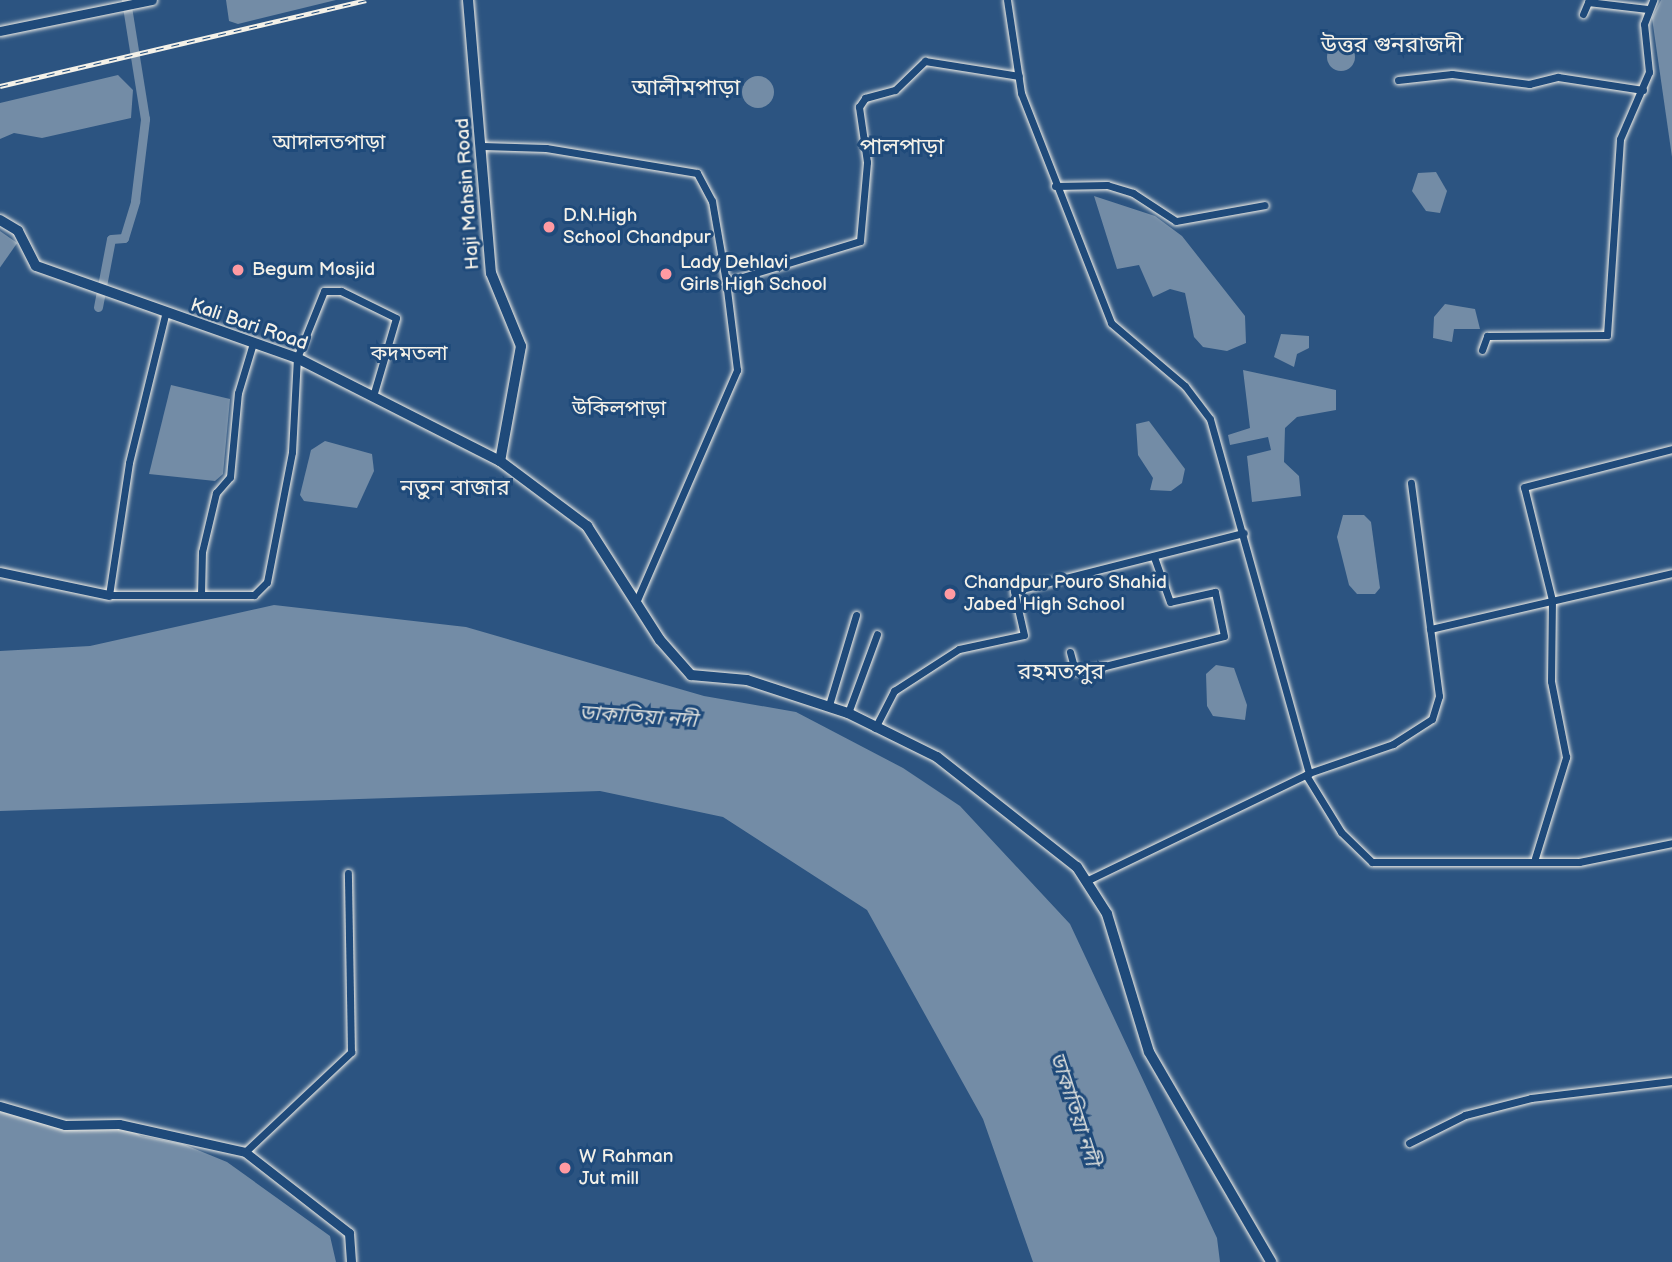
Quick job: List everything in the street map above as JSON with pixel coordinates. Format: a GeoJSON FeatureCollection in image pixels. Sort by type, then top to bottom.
{"type":"FeatureCollection","features":[{"type":"Feature","properties":{"kind":"main road","name":"Haji Mahsin Road"},"geometry":{"type":"LineString","coordinates":[[468,0],[483,146],[491,273],[521,346],[500,461]]}},
{"type":"Feature","properties":{"kind":"main road","name":"Kali Bari Road"},"geometry":{"type":"LineString","coordinates":[[0,220],[18,230],[36,266],[93,291],[297,358],[500,461],[587,526],[637,600],[660,640],[691,675],[747,680],[828,705],[937,757],[1086,881],[1107,914],[1149,1052],[1271,1262]]}},
{"type":"Feature","properties":{"kind":"street"},"geometry":{"type":"LineString","coordinates":[[0,31],[152,0]]}},
{"type":"Feature","properties":{"kind":"street"},"geometry":{"type":"LineString","coordinates":[[1007,0],[1019,76],[1055,186],[1111,323],[1185,386],[1210,419],[1244,534],[1308,774],[1341,832],[1372,862],[1535,858],[1580,862],[1672,842]]}},
{"type":"Feature","properties":{"kind":"street"},"geometry":{"type":"LineString","coordinates":[[1482,350],[1488,336],[1607,335],[1620,139],[1643,90],[1651,55],[1648,9],[1653,0]]}},
{"type":"Feature","properties":{"kind":"street"},"geometry":{"type":"LineString","coordinates":[[1583,15],[1588,2],[1648,9]]}},
{"type":"Feature","properties":{"kind":"street"},"geometry":{"type":"LineString","coordinates":[[726,282],[860,241],[867,162],[859,107],[865,97],[895,89],[931,61],[1019,76]]}},
{"type":"Feature","properties":{"kind":"street"},"geometry":{"type":"LineString","coordinates":[[1398,80],[1452,74],[1529,84],[1558,77],[1643,90]]}},
{"type":"Feature","properties":{"kind":"street"},"geometry":{"type":"LineString","coordinates":[[483,146],[546,148],[697,173],[712,201],[737,370],[637,600]]}},
{"type":"Feature","properties":{"kind":"street"},"geometry":{"type":"LineString","coordinates":[[1055,186],[1107,185],[1176,221],[1265,205]]}},
{"type":"Feature","properties":{"kind":"street"},"geometry":{"type":"LineString","coordinates":[[0,572],[109,595],[254,596],[267,582],[292,452],[297,358],[324,291],[392,313],[398,325],[373,396]]}},
{"type":"Feature","properties":{"kind":"street"},"geometry":{"type":"LineString","coordinates":[[109,595],[129,463],[165,315]]}},
{"type":"Feature","properties":{"kind":"street"},"geometry":{"type":"LineString","coordinates":[[201,596],[202,552],[216,493],[230,477],[238,393],[253,343]]}},
{"type":"Feature","properties":{"kind":"street"},"geometry":{"type":"LineString","coordinates":[[1535,858],[1566,757],[1551,681],[1552,600],[1524,487],[1672,449]]}},
{"type":"Feature","properties":{"kind":"street"},"geometry":{"type":"LineString","coordinates":[[1086,881],[1308,774],[1393,744],[1432,719],[1439,696],[1411,483]]}},
{"type":"Feature","properties":{"kind":"street"},"geometry":{"type":"LineString","coordinates":[[875,728],[894,691],[960,649],[1024,635],[1014,592],[1244,534]]}},
{"type":"Feature","properties":{"kind":"street"},"geometry":{"type":"LineString","coordinates":[[1070,652],[1074,671],[1089,670],[1224,636],[1215,592],[1170,602],[1154,557]]}},
{"type":"Feature","properties":{"kind":"street"},"geometry":{"type":"LineString","coordinates":[[1430,629],[1672,573]]}},
{"type":"Feature","properties":{"kind":"street"},"geometry":{"type":"LineString","coordinates":[[828,705],[856,615]]}},
{"type":"Feature","properties":{"kind":"street"},"geometry":{"type":"LineString","coordinates":[[848,713],[877,634]]}},
{"type":"Feature","properties":{"kind":"street"},"geometry":{"type":"LineString","coordinates":[[245,1152],[351,1052],[348,873]]}},
{"type":"Feature","properties":{"kind":"street"},"geometry":{"type":"LineString","coordinates":[[1409,1143],[1465,1115],[1531,1098],[1672,1081]]}},
{"type":"Feature","properties":{"kind":"street"},"geometry":{"type":"LineString","coordinates":[[0,1107],[65,1125],[119,1124],[245,1152],[349,1233],[351,1262]]}},
{"type":"Feature","properties":{"kind":"water"},"geometry":{"type":"Polygon","coordinates":[[[226,0],[336,0],[238,24],[229,21],[226,0]]]}},
{"type":"Feature","properties":{"kind":"water"},"geometry":{"type":"Polygon","coordinates":[[[1661,0],[1672,0],[1672,157],[1652,18],[1661,0]]]}},
{"type":"Feature","properties":{"kind":"water"},"geometry":{"type":"Polygon","coordinates":[[[1341,43],[1351,47],[1355,57],[1351,67],[1341,71],[1331,67],[1327,57],[1331,47],[1341,43]]]}},
{"type":"Feature","properties":{"kind":"water"},"geometry":{"type":"Polygon","coordinates":[[[118,75],[133,90],[131,118],[42,138],[14,133],[0,139],[0,103],[118,75]]]}},
{"type":"Feature","properties":{"kind":"water"},"geometry":{"type":"Polygon","coordinates":[[[758,76],[769,81],[774,92],[769,103],[758,108],[747,103],[742,92],[747,81],[758,76]]]}},
{"type":"Feature","properties":{"kind":"water"},"geometry":{"type":"Polygon","coordinates":[[[1436,172],[1447,191],[1440,213],[1426,211],[1412,191],[1418,173],[1436,172]]]}},
{"type":"Feature","properties":{"kind":"water"},"geometry":{"type":"Polygon","coordinates":[[[1094,196],[1155,216],[1182,236],[1245,316],[1246,343],[1227,351],[1203,347],[1194,337],[1185,293],[1170,289],[1153,297],[1139,265],[1117,269],[1094,196]]]}},
{"type":"Feature","properties":{"kind":"water"},"geometry":{"type":"Polygon","coordinates":[[[0,231],[17,243],[0,268],[0,231]]]}},
{"type":"Feature","properties":{"kind":"water"},"geometry":{"type":"Polygon","coordinates":[[[1445,304],[1475,309],[1480,329],[1454,329],[1452,342],[1433,338],[1434,317],[1445,304]]]}},
{"type":"Feature","properties":{"kind":"water"},"geometry":{"type":"Polygon","coordinates":[[[1281,334],[1309,336],[1309,348],[1297,354],[1294,367],[1274,357],[1281,334]]]}},
{"type":"Feature","properties":{"kind":"water"},"geometry":{"type":"Polygon","coordinates":[[[1243,370],[1336,390],[1336,410],[1297,417],[1285,428],[1284,462],[1299,476],[1301,496],[1252,502],[1247,456],[1271,450],[1268,437],[1230,445],[1228,435],[1250,428],[1243,370]]]}},
{"type":"Feature","properties":{"kind":"water"},"geometry":{"type":"Polygon","coordinates":[[[171,385],[230,399],[223,474],[215,481],[149,474],[171,385]]]}},
{"type":"Feature","properties":{"kind":"water"},"geometry":{"type":"Polygon","coordinates":[[[1149,421],[1185,469],[1182,483],[1171,491],[1150,490],[1153,478],[1138,455],[1136,424],[1149,421]]]}},
{"type":"Feature","properties":{"kind":"water"},"geometry":{"type":"Polygon","coordinates":[[[325,441],[372,454],[374,471],[357,508],[304,501],[300,495],[311,450],[325,441]]]}},
{"type":"Feature","properties":{"kind":"water"},"geometry":{"type":"Polygon","coordinates":[[[1343,515],[1364,515],[1371,522],[1380,588],[1375,594],[1357,594],[1349,585],[1337,537],[1343,515]]]}},
{"type":"Feature","properties":{"kind":"water","name":"ডাকাতিয়া নদী"},"geometry":{"type":"Polygon","coordinates":[[[274,605],[466,627],[704,696],[796,712],[903,768],[960,806],[1070,924],[1217,1238],[1220,1262],[1033,1262],[983,1119],[867,910],[723,817],[600,791],[0,811],[0,651],[90,646],[274,605]]]}},
{"type":"Feature","properties":{"kind":"water"},"geometry":{"type":"Polygon","coordinates":[[[1216,665],[1234,668],[1247,705],[1245,720],[1213,716],[1207,706],[1206,674],[1216,665]]]}},
{"type":"Feature","properties":{"kind":"water"},"geometry":{"type":"Polygon","coordinates":[[[0,1109],[68,1127],[119,1122],[141,1136],[183,1144],[227,1162],[330,1236],[336,1262],[0,1262],[0,1109]]]}},
{"type":"Feature","properties":{"kind":"waterway"},"geometry":{"type":"LineString","coordinates":[[98,307],[111,239],[124,238],[135,201],[145,119],[126,0]]}},
{"type":"Feature","properties":{"kind":"railway"},"geometry":{"type":"LineString","coordinates":[[0,86],[366,0]]}},
{"type":"Feature","properties":{"kind":"place","name":"D.N.High School Chandpur"},"geometry":{"type":"Point","coordinates":[549,227]}},
{"type":"Feature","properties":{"kind":"place","name":"Begum Mosjid"},"geometry":{"type":"Point","coordinates":[238,270]}},
{"type":"Feature","properties":{"kind":"place","name":"Lady Dehlavi Girls High School"},"geometry":{"type":"Point","coordinates":[666,274]}},
{"type":"Feature","properties":{"kind":"place","name":"Chandpur Pouro Shahid Jabed High School"},"geometry":{"type":"Point","coordinates":[950,594]}},
{"type":"Feature","properties":{"kind":"place","name":"W Rahman Jut mill"},"geometry":{"type":"Point","coordinates":[565,1168]}},
{"type":"Feature","properties":{"kind":"district","name":"উত্তর গুনরাজদী"},"geometry":{"type":"Point","coordinates":[1392,45]}},
{"type":"Feature","properties":{"kind":"district","name":"আলীমপাড়া"},"geometry":{"type":"Point","coordinates":[686,88]}},
{"type":"Feature","properties":{"kind":"district","name":"আদালতপাড়া"},"geometry":{"type":"Point","coordinates":[329,143]}},
{"type":"Feature","properties":{"kind":"district","name":"পালপাড়া"},"geometry":{"type":"Point","coordinates":[902,147]}},
{"type":"Feature","properties":{"kind":"district","name":"কদমতলা"},"geometry":{"type":"Point","coordinates":[409,354]}},
{"type":"Feature","properties":{"kind":"district","name":"উকিলপাড়া"},"geometry":{"type":"Point","coordinates":[619,409]}},
{"type":"Feature","properties":{"kind":"district","name":"নতুন বাজার"},"geometry":{"type":"Point","coordinates":[455,488]}},
{"type":"Feature","properties":{"kind":"district","name":"রহমতপুর"},"geometry":{"type":"Point","coordinates":[1061,672]}}]}
